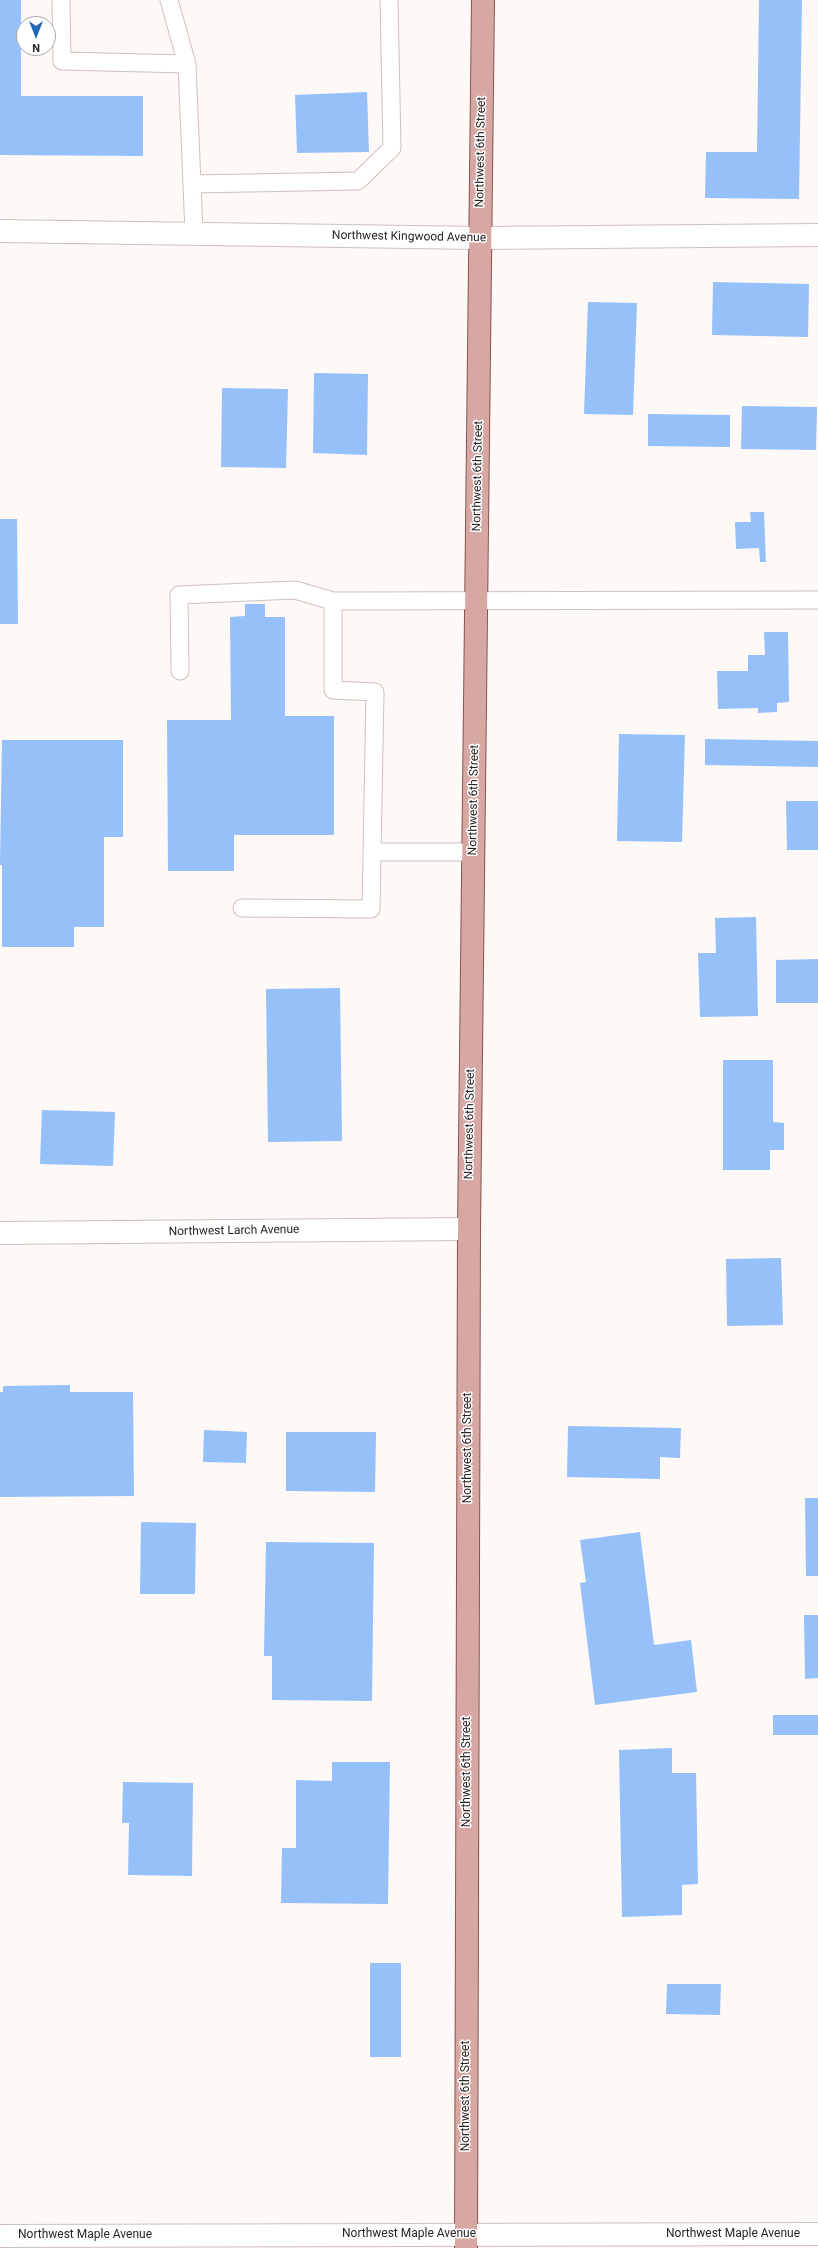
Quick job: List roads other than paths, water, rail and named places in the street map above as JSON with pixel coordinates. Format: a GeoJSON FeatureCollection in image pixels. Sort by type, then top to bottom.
{"type":"FeatureCollection","features":[{"type":"Feature","properties":{"kind":"main road","name":"Northwest 6th Street"},"geometry":{"type":"LineString","coordinates":[[466,2241],[469,1229],[483,0]]}},
{"type":"Feature","properties":{"kind":"street","name":"Northwest Kingwood Avenue"},"geometry":{"type":"LineString","coordinates":[[0,230],[480,238],[818,236]]}},
{"type":"Feature","properties":{"kind":"street","name":"Northwest Larch Avenue"},"geometry":{"type":"LineString","coordinates":[[0,1233],[469,1229]]}},
{"type":"Feature","properties":{"kind":"street","name":"Northwest Maple Avenue"},"geometry":{"type":"LineString","coordinates":[[0,2236],[466,2241],[818,2234]]}},
{"type":"Feature","properties":{"kind":"lane"},"geometry":{"type":"LineString","coordinates":[[61,0],[62,61],[187,64]]}},
{"type":"Feature","properties":{"kind":"lane"},"geometry":{"type":"LineString","coordinates":[[169,0],[187,64],[194,233]]}},
{"type":"Feature","properties":{"kind":"lane"},"geometry":{"type":"LineString","coordinates":[[192,184],[358,181],[392,148],[389,0]]}},
{"type":"Feature","properties":{"kind":"lane"},"geometry":{"type":"LineString","coordinates":[[180,671],[179,595],[295,590],[333,601],[476,602],[818,600]]}},
{"type":"Feature","properties":{"kind":"lane"},"geometry":{"type":"LineString","coordinates":[[242,908],[371,909],[375,692],[333,690],[333,601]]}},
{"type":"Feature","properties":{"kind":"lane"},"geometry":{"type":"LineString","coordinates":[[372,852],[473,852]]}}]}
